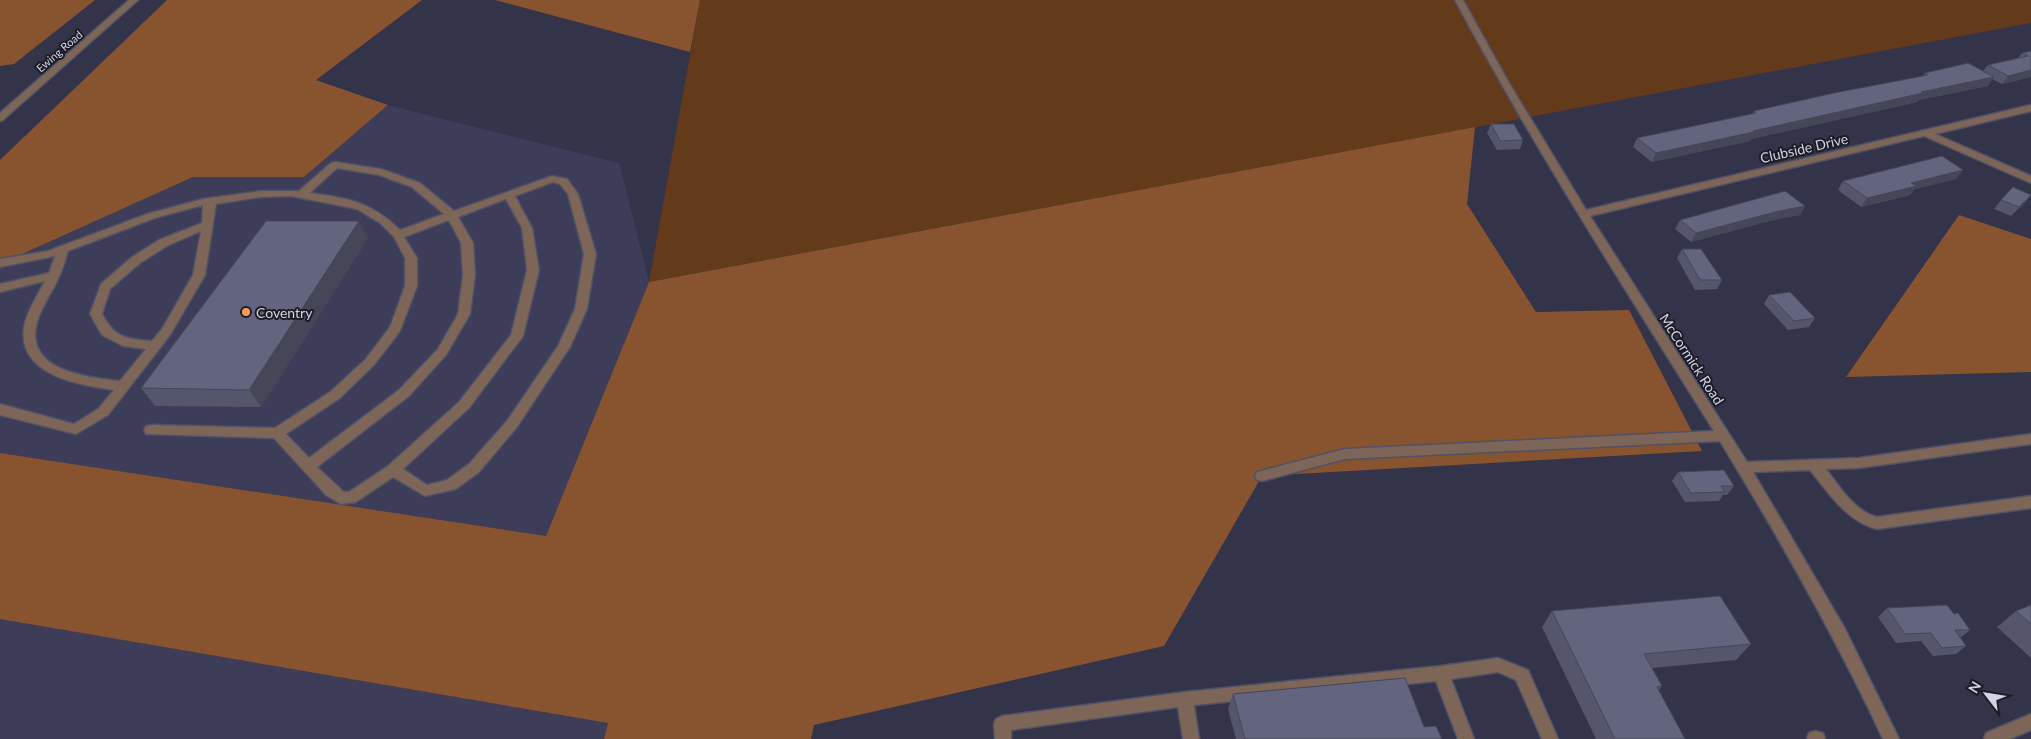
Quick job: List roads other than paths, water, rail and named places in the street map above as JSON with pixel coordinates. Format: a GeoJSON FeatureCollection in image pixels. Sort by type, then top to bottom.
{"type":"FeatureCollection","features":[{"type":"Feature","properties":{"kind":"street","name":"Ewing Road"},"geometry":{"type":"LineString","coordinates":[[0,118],[134,0]]}},
{"type":"Feature","properties":{"kind":"street","name":"McCormick Road"},"geometry":{"type":"LineString","coordinates":[[1459,0],[1483,45],[1583,214],[1724,436],[1806,570],[1892,739]]}},
{"type":"Feature","properties":{"kind":"street","name":"Clubside Drive"},"geometry":{"type":"LineString","coordinates":[[1583,214],[2031,108]]}},
{"type":"Feature","properties":{"kind":"street"},"geometry":{"type":"LineString","coordinates":[[1925,133],[2031,180]]}},
{"type":"Feature","properties":{"kind":"street"},"geometry":{"type":"LineString","coordinates":[[301,194],[335,165],[381,172],[416,185],[452,215],[467,243],[469,275],[464,314],[442,352],[404,393],[356,432],[308,466]]}},
{"type":"Feature","properties":{"kind":"street"},"geometry":{"type":"LineString","coordinates":[[393,470],[425,490],[451,485],[474,468],[512,424],[559,355],[581,309],[590,254],[573,194],[564,181],[552,179],[398,235]]}},
{"type":"Feature","properties":{"kind":"street"},"geometry":{"type":"LineString","coordinates":[[0,264],[63,249],[151,216],[211,201],[261,194],[301,194],[361,206],[384,221],[398,235],[411,258],[411,286],[396,328],[370,362],[335,395],[278,433],[151,430]]}},
{"type":"Feature","properties":{"kind":"street"},"geometry":{"type":"LineString","coordinates":[[278,433],[340,498],[351,498],[393,470],[464,405],[517,336],[533,270],[527,228],[509,194]]}},
{"type":"Feature","properties":{"kind":"street"},"geometry":{"type":"LineString","coordinates":[[0,409],[5,412],[76,429],[103,412],[166,332],[199,275],[211,201]]}},
{"type":"Feature","properties":{"kind":"street"},"geometry":{"type":"LineString","coordinates":[[154,346],[127,343],[106,332],[96,314],[105,287],[136,260],[163,243],[206,225]]}},
{"type":"Feature","properties":{"kind":"street"},"geometry":{"type":"LineString","coordinates":[[63,249],[54,276],[38,306],[30,329],[33,350],[47,368],[84,382],[122,386]]}},
{"type":"Feature","properties":{"kind":"street"},"geometry":{"type":"LineString","coordinates":[[0,288],[16,282],[54,276]]}},
{"type":"Feature","properties":{"kind":"street"},"geometry":{"type":"LineString","coordinates":[[1262,476],[1345,454],[1724,436]]}},
{"type":"Feature","properties":{"kind":"street"},"geometry":{"type":"LineString","coordinates":[[1743,467],[1859,463],[2031,439]]}},
{"type":"Feature","properties":{"kind":"street"},"geometry":{"type":"LineString","coordinates":[[1814,465],[1856,513],[1869,522],[2031,502]]}},
{"type":"Feature","properties":{"kind":"street"},"geometry":{"type":"LineString","coordinates":[[1003,739],[1002,724],[1185,699],[1441,673],[1498,665],[1522,675],[1550,739]]}},
{"type":"Feature","properties":{"kind":"street"},"geometry":{"type":"LineString","coordinates":[[1441,673],[1466,739]]}},
{"type":"Feature","properties":{"kind":"street"},"geometry":{"type":"LineString","coordinates":[[1185,699],[1191,739]]}},
{"type":"Feature","properties":{"kind":"street"},"geometry":{"type":"LineString","coordinates":[[1992,739],[2031,722]]}},
{"type":"Feature","properties":{"kind":"place","name":"Coventry"},"geometry":{"type":"Point","coordinates":[246,312]}}]}
